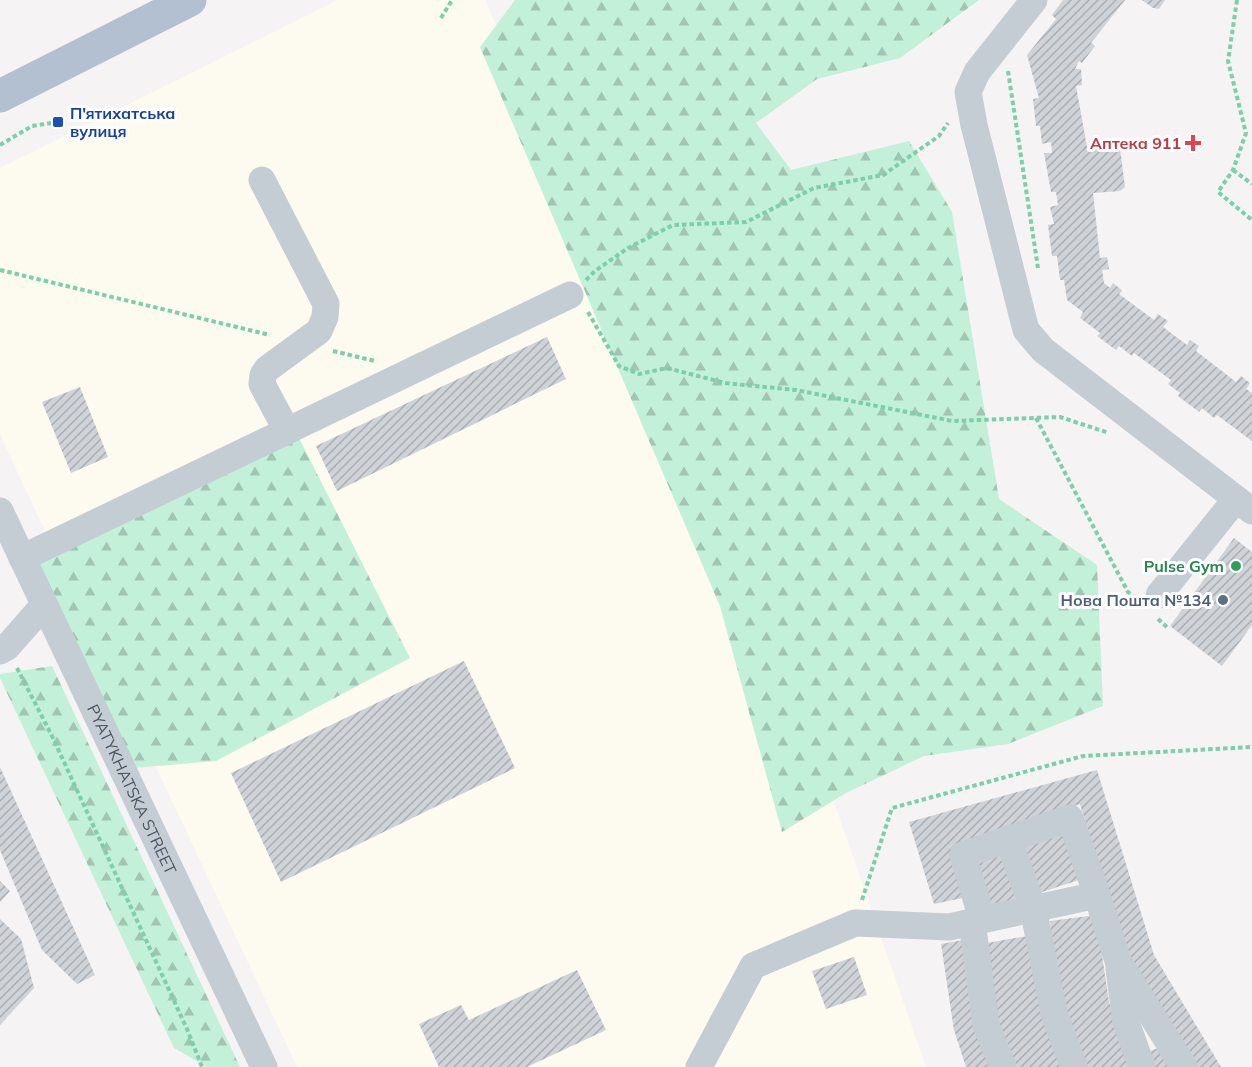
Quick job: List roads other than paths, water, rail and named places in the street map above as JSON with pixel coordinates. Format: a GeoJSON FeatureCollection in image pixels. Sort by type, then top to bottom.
{"type":"FeatureCollection","features":[{"type":"Feature","properties":{"kind":"main road"},"geometry":{"type":"LineString","coordinates":[[0,96],[190,0]]}},
{"type":"Feature","properties":{"kind":"street"},"geometry":{"type":"LineString","coordinates":[[1034,0],[977,72],[969,92],[974,125],[1026,330],[1043,350],[1244,505],[1149,603]]}},
{"type":"Feature","properties":{"kind":"street"},"geometry":{"type":"LineString","coordinates":[[262,180],[326,304],[325,317],[319,331],[267,369],[263,375],[262,384],[287,431]]}},
{"type":"Feature","properties":{"kind":"street"},"geometry":{"type":"LineString","coordinates":[[22,558],[570,295]]}},
{"type":"Feature","properties":{"kind":"street","name":"PYATYKHATSKA STREET"},"geometry":{"type":"LineString","coordinates":[[0,511],[264,1067]]}},
{"type":"Feature","properties":{"kind":"street"},"geometry":{"type":"LineString","coordinates":[[4,649],[44,605]]}},
{"type":"Feature","properties":{"kind":"street"},"geometry":{"type":"LineString","coordinates":[[1003,1067],[986,1024],[977,921],[963,855],[1070,818],[1118,962],[1126,1022],[1142,1067]]}},
{"type":"Feature","properties":{"kind":"street"},"geometry":{"type":"LineString","coordinates":[[1008,839],[1033,908],[1054,1013],[1074,1067]]}},
{"type":"Feature","properties":{"kind":"street"},"geometry":{"type":"LineString","coordinates":[[699,1067],[753,966],[855,923],[949,927],[1097,895]]}},
{"type":"Feature","properties":{"kind":"street"},"geometry":{"type":"LineString","coordinates":[[1118,962],[1184,1067]]}},
{"type":"Feature","properties":{"kind":"place","name":"П'ятихатська вулиця"},"geometry":{"type":"Point","coordinates":[58,122]}},
{"type":"Feature","properties":{"kind":"place","name":"Аптека 911"},"geometry":{"type":"Point","coordinates":[1193,143]}},
{"type":"Feature","properties":{"kind":"place","name":"Pulse Gym"},"geometry":{"type":"Point","coordinates":[1236,566]}},
{"type":"Feature","properties":{"kind":"place","name":"Нова Пошта №134"},"geometry":{"type":"Point","coordinates":[1223,600]}}]}
